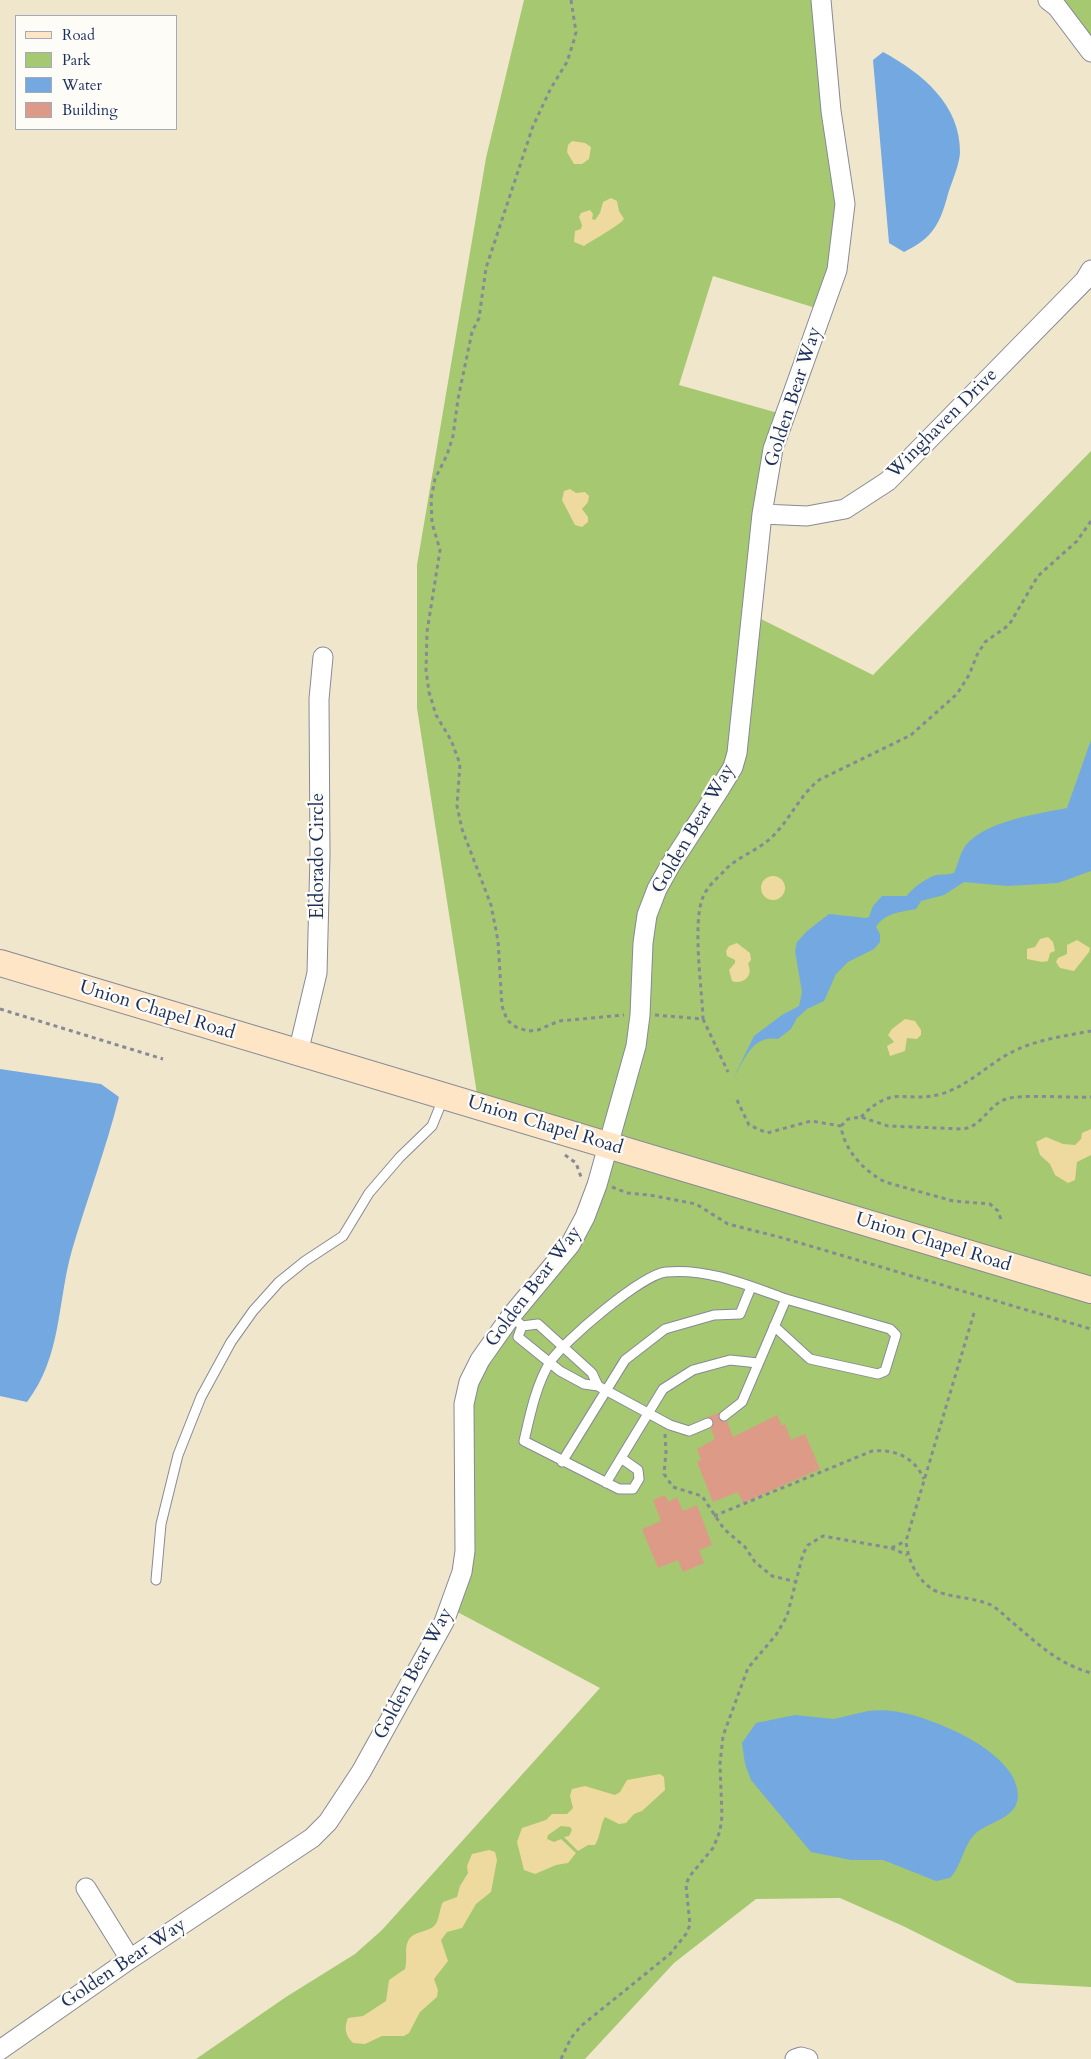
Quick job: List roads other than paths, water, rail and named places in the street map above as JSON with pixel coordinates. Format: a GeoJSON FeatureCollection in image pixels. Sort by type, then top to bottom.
{"type":"FeatureCollection","features":[{"type":"Feature","properties":{"kind":"main road","name":"Union Chapel Road"},"geometry":{"type":"LineString","coordinates":[[0,963],[1091,1290]]}},
{"type":"Feature","properties":{"kind":"street","name":"Golden Bear Way"},"geometry":{"type":"LineString","coordinates":[[0,2050],[130,1959],[312,1838],[328,1822],[361,1772],[444,1622],[456,1593],[465,1552],[464,1404],[469,1382],[480,1360],[516,1321],[570,1245],[585,1216],[609,1145],[636,1046],[640,1015],[643,943],[647,915],[657,889],[670,864],[733,767],[737,753],[762,514],[773,449],[837,270],[845,204],[831,111],[821,0]]}},
{"type":"Feature","properties":{"kind":"street"},"geometry":{"type":"LineString","coordinates":[[1048,0],[1058,7],[1091,52]]}},
{"type":"Feature","properties":{"kind":"street","name":"Winghaven Drive"},"geometry":{"type":"LineString","coordinates":[[762,514],[807,516],[845,509],[888,482],[1085,280],[1091,270]]}},
{"type":"Feature","properties":{"kind":"street","name":"Eldorado Circle"},"geometry":{"type":"LineString","coordinates":[[298,1053],[317,973],[320,855],[319,700],[323,657]]}},
{"type":"Feature","properties":{"kind":"street"},"geometry":{"type":"LineString","coordinates":[[86,1888],[130,1959]]}},
{"type":"Feature","properties":{"kind":"street"},"geometry":{"type":"LineString","coordinates":[[796,2059],[801,2057],[808,2059]]}},
{"type":"Feature","properties":{"kind":"lane"},"geometry":{"type":"LineString","coordinates":[[156,1580],[161,1524],[178,1455],[201,1397],[231,1342],[253,1311],[278,1282],[305,1261],[343,1236],[369,1193],[400,1157],[432,1126],[444,1096]]}},
{"type":"Feature","properties":{"kind":"lane"},"geometry":{"type":"LineString","coordinates":[[621,1458],[638,1470],[639,1479],[633,1489],[619,1489],[562,1462],[524,1441],[531,1408],[549,1364],[562,1347],[621,1296],[663,1272],[695,1271],[751,1287],[786,1300],[890,1329],[896,1335],[885,1371],[878,1374],[810,1359],[774,1326]]}},
{"type":"Feature","properties":{"kind":"lane"},"geometry":{"type":"LineString","coordinates":[[562,1462],[602,1388],[625,1360],[665,1330],[714,1315],[740,1314],[751,1287]]}},
{"type":"Feature","properties":{"kind":"lane"},"geometry":{"type":"LineString","coordinates":[[724,1416],[742,1402],[786,1300]]}},
{"type":"Feature","properties":{"kind":"lane"},"geometry":{"type":"LineString","coordinates":[[602,1388],[592,1373],[538,1324],[516,1321],[518,1337],[549,1364],[584,1384],[602,1388],[646,1414],[689,1431],[708,1423]]}},
{"type":"Feature","properties":{"kind":"lane"},"geometry":{"type":"LineString","coordinates":[[606,1483],[662,1388],[693,1370],[730,1360],[758,1363]]}},
{"type":"Feature","properties":{"kind":"water"},"geometry":{"type":"Polygon","coordinates":[[[883,52],[912,70],[936,92],[954,120],[959,136],[960,153],[958,163],[942,214],[929,235],[904,252],[889,243],[873,60],[883,52]]]}},
{"type":"Feature","properties":{"kind":"water"},"geometry":{"type":"Polygon","coordinates":[[[1091,740],[1091,871],[1058,883],[1007,886],[964,882],[944,895],[921,901],[916,909],[888,916],[879,922],[876,927],[880,934],[880,942],[874,949],[848,962],[836,974],[824,1001],[807,1009],[797,1018],[791,1029],[778,1039],[769,1039],[755,1045],[745,1057],[733,1079],[754,1036],[782,1015],[799,1006],[802,992],[795,951],[797,942],[807,931],[829,914],[869,917],[873,906],[882,896],[907,896],[916,887],[930,878],[937,875],[954,873],[966,845],[986,830],[1027,816],[1067,808],[1091,740]]]}},
{"type":"Feature","properties":{"kind":"water"},"geometry":{"type":"Polygon","coordinates":[[[0,1069],[101,1084],[119,1097],[72,1250],[53,1348],[47,1366],[27,1402],[0,1396],[0,1069]]]}},
{"type":"Feature","properties":{"kind":"water"},"geometry":{"type":"Polygon","coordinates":[[[884,1710],[899,1712],[953,1730],[990,1752],[1005,1766],[1015,1781],[1018,1797],[1012,1811],[974,1835],[950,1878],[936,1881],[883,1860],[851,1860],[811,1852],[751,1780],[745,1764],[742,1743],[756,1723],[795,1715],[834,1719],[868,1711],[884,1710]]]}}]}
